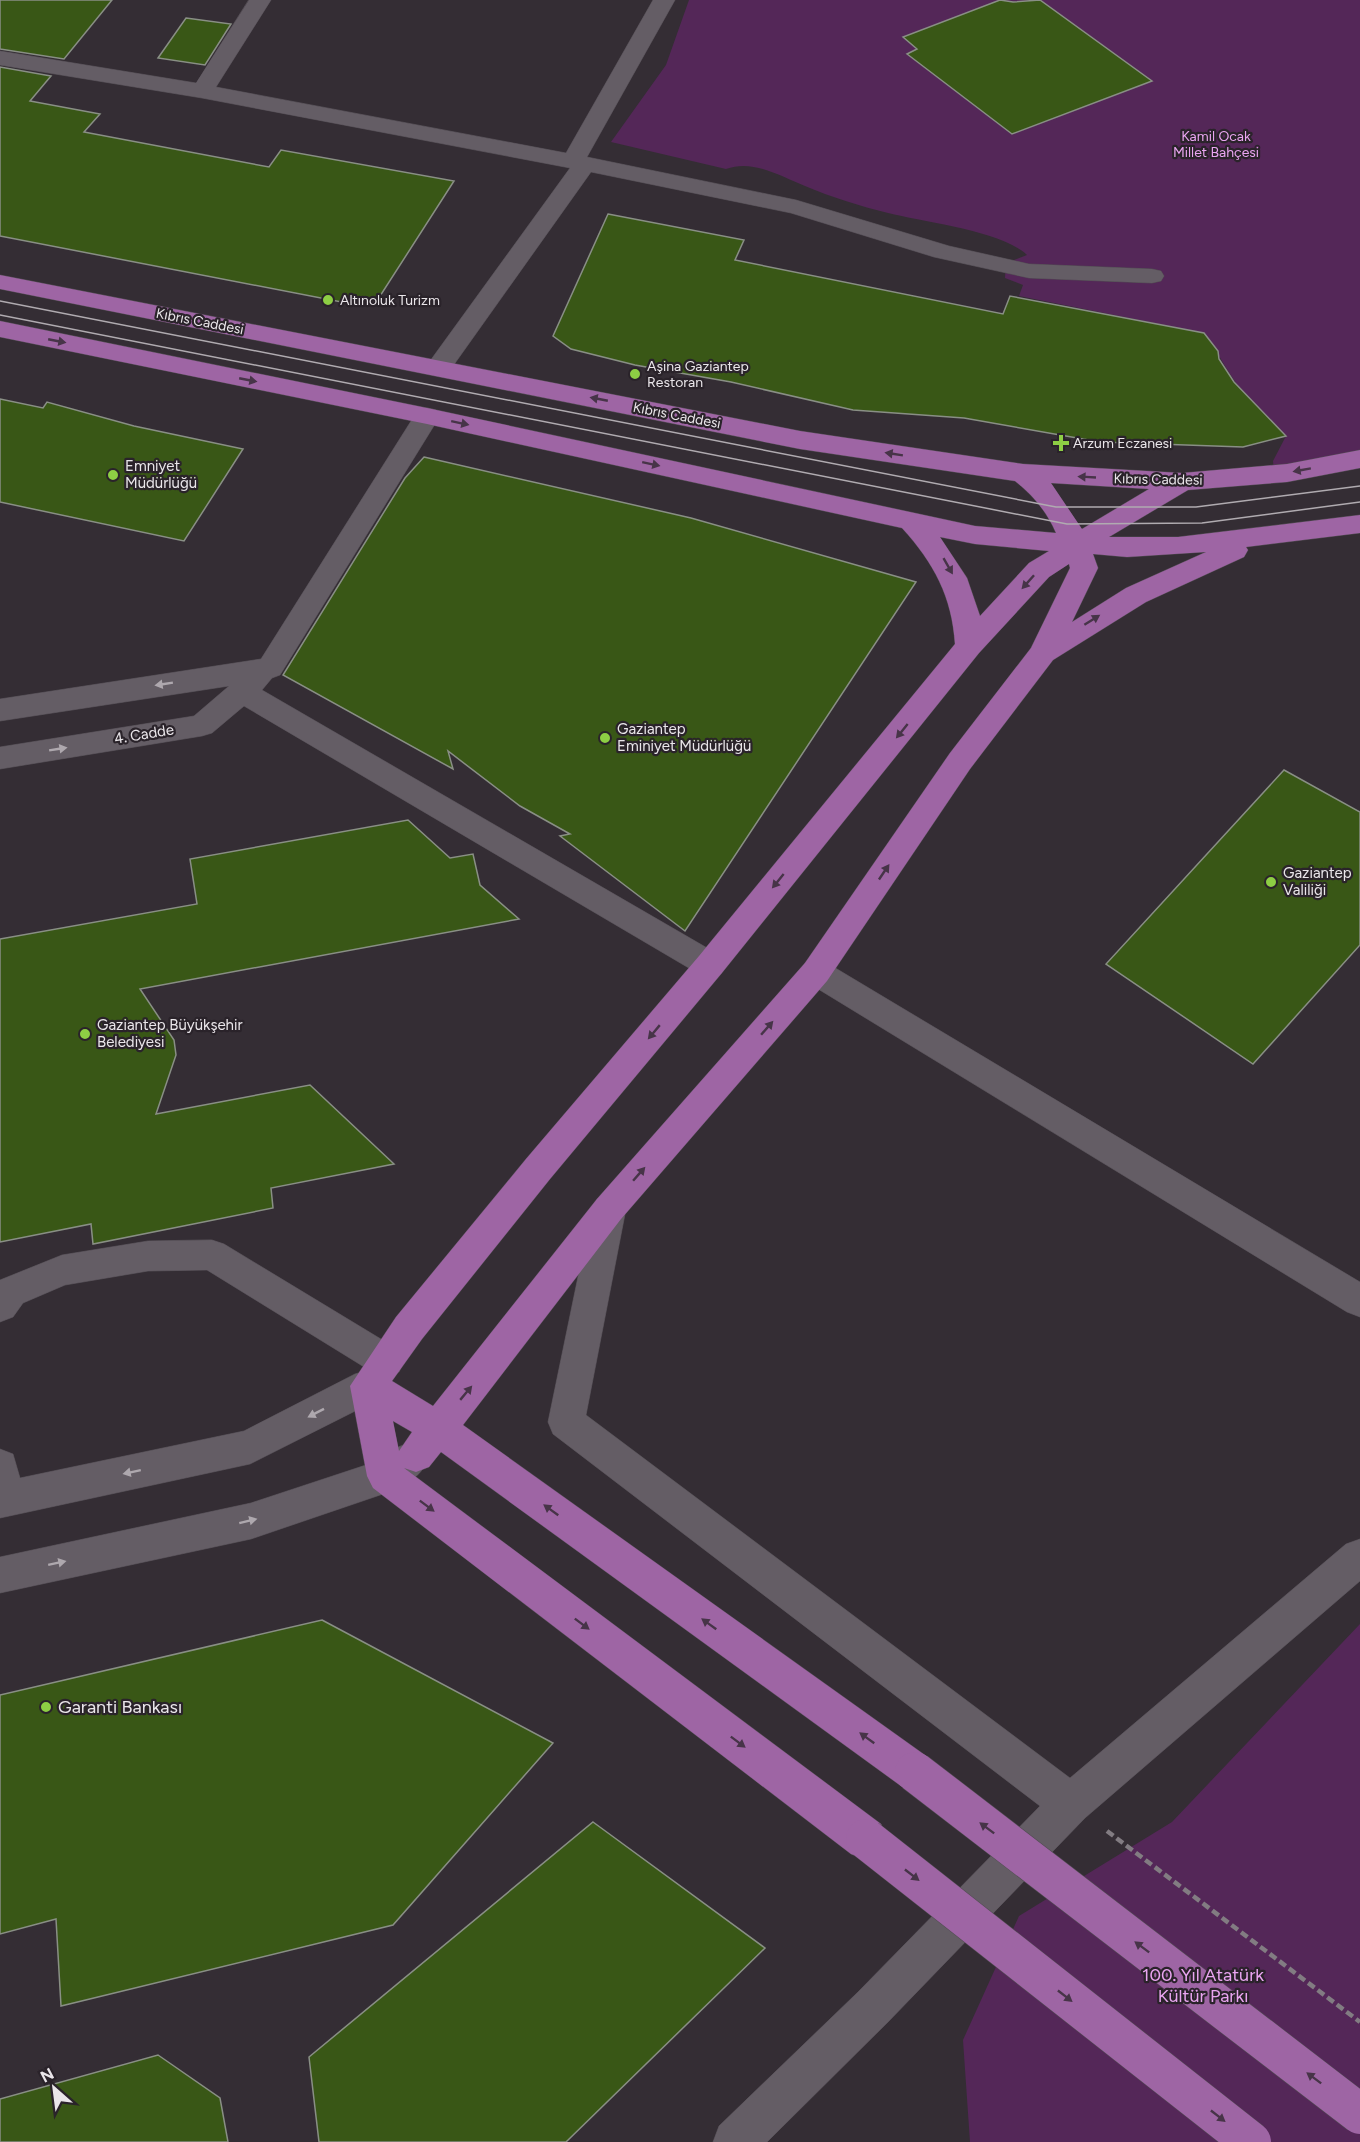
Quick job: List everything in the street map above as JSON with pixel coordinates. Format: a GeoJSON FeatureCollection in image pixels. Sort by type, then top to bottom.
{"type":"FeatureCollection","features":[{"type":"Feature","properties":{"kind":"main road","name":"Kıbrıs Caddesi"},"geometry":{"type":"LineString","coordinates":[[0,282],[800,440],[1023,473],[1182,482],[1287,472],[1360,459]]}},
{"type":"Feature","properties":{"kind":"main road"},"geometry":{"type":"LineString","coordinates":[[0,329],[427,416],[975,535],[1127,548],[1178,546],[1291,530],[1360,524]]}},
{"type":"Feature","properties":{"kind":"main road"},"geometry":{"type":"LineString","coordinates":[[413,1453],[482,1374],[609,1209],[816,972],[960,761],[1043,653],[1084,568],[1067,524],[1042,488],[1023,473]]}},
{"type":"Feature","properties":{"kind":"main road"},"geometry":{"type":"LineString","coordinates":[[377,1373],[538,1169],[710,965],[969,646],[1039,570],[1076,545],[1182,482]]}},
{"type":"Feature","properties":{"kind":"main road"},"geometry":{"type":"LineString","coordinates":[[911,521],[945,561],[957,583],[969,625],[969,646]]}},
{"type":"Feature","properties":{"kind":"main road"},"geometry":{"type":"LineString","coordinates":[[1043,653],[1089,622],[1156,585],[1227,553],[1291,530]]}},
{"type":"Feature","properties":{"kind":"main road"},"geometry":{"type":"LineString","coordinates":[[377,1373],[413,1453],[866,1839],[1251,2142]]}},
{"type":"Feature","properties":{"kind":"main road"},"geometry":{"type":"LineString","coordinates":[[377,1373],[413,1453],[915,1772],[1360,2114]]}},
{"type":"Feature","properties":{"kind":"street"},"geometry":{"type":"LineString","coordinates":[[202,91],[260,0]]}},
{"type":"Feature","properties":{"kind":"street"},"geometry":{"type":"LineString","coordinates":[[439,367],[579,162],[664,0]]}},
{"type":"Feature","properties":{"kind":"street"},"geometry":{"type":"LineString","coordinates":[[0,58],[202,91],[579,162],[796,207],[943,252],[1029,271],[1152,276]]}},
{"type":"Feature","properties":{"kind":"street","name":"4. Cadde"},"geometry":{"type":"LineString","coordinates":[[0,758],[202,724],[231,683],[270,668],[427,416]]}},
{"type":"Feature","properties":{"kind":"street"},"geometry":{"type":"LineString","coordinates":[[0,710],[231,683],[710,965]]}},
{"type":"Feature","properties":{"kind":"street"},"geometry":{"type":"LineString","coordinates":[[816,972],[1360,1302]]}},
{"type":"Feature","properties":{"kind":"street"},"geometry":{"type":"LineString","coordinates":[[609,1209],[566,1422],[1071,1803]]}},
{"type":"Feature","properties":{"kind":"street"},"geometry":{"type":"LineString","coordinates":[[0,1306],[10,1292],[62,1270],[148,1256],[212,1255],[377,1373],[249,1447],[1,1488]]}},
{"type":"Feature","properties":{"kind":"street"},"geometry":{"type":"LineString","coordinates":[[0,1575],[251,1521],[413,1453]]}},
{"type":"Feature","properties":{"kind":"street"},"geometry":{"type":"LineString","coordinates":[[735,2142],[873,2007],[1071,1803],[1360,1557]]}},
{"type":"Feature","properties":{"kind":"path"},"geometry":{"type":"LineString","coordinates":[[1071,1803],[1360,2022]]}},
{"type":"Feature","properties":{"kind":"green space","name":"Kamil Ocak Millet Bahçesi"},"geometry":{"type":"Polygon","coordinates":[[[689,0],[1360,0],[1360,452],[1274,471],[1273,461],[1286,436],[1239,388],[1204,333],[1019,296],[1023,285],[1005,278],[1006,263],[1027,255],[1000,240],[962,228],[856,204],[756,167],[736,166],[726,169],[611,142],[666,65],[689,0]]]}},
{"type":"Feature","properties":{"kind":"green space","name":"100. Yıl Atatürk Kültür Parkı"},"geometry":{"type":"Polygon","coordinates":[[[1360,1624],[1360,2142],[970,2142],[963,2040],[1019,1916],[1172,1822],[1360,1624]]]}},
{"type":"Feature","properties":{"kind":"building"},"geometry":{"type":"Polygon","coordinates":[[[0,0],[112,0],[64,59],[0,49],[0,0]]]}},
{"type":"Feature","properties":{"kind":"building"},"geometry":{"type":"Polygon","coordinates":[[[1000,0],[1013,2],[1040,0],[1152,81],[1012,134],[907,54],[917,49],[903,37],[1000,0]]]}},
{"type":"Feature","properties":{"kind":"building"},"geometry":{"type":"Polygon","coordinates":[[[186,18],[231,24],[205,65],[158,58],[186,18]]]}},
{"type":"Feature","properties":{"kind":"building"},"geometry":{"type":"Polygon","coordinates":[[[0,67],[51,76],[30,101],[100,114],[84,132],[269,167],[281,150],[454,181],[382,293],[374,301],[357,305],[0,236],[0,67]]]}},
{"type":"Feature","properties":{"kind":"building"},"geometry":{"type":"Polygon","coordinates":[[[608,214],[744,240],[735,260],[1003,314],[1010,296],[1204,333],[1218,351],[1219,359],[1234,382],[1286,436],[1243,447],[1100,442],[964,418],[853,410],[731,382],[635,365],[571,349],[553,336],[608,214]]]}},
{"type":"Feature","properties":{"kind":"building","name":"Emniyet Müdürlüğü"},"geometry":{"type":"Polygon","coordinates":[[[0,399],[43,408],[47,402],[134,426],[243,449],[184,541],[0,502],[0,399]]]}},
{"type":"Feature","properties":{"kind":"building","name":"Gaziantep Eminiyet Müdürlüğü"},"geometry":{"type":"Polygon","coordinates":[[[424,457],[691,518],[916,582],[685,931],[560,836],[570,834],[520,806],[448,751],[453,769],[283,675],[405,478],[424,457]]]}},
{"type":"Feature","properties":{"kind":"building","name":"Gaziantep Valiliği"},"geometry":{"type":"Polygon","coordinates":[[[1284,770],[1360,812],[1360,945],[1253,1064],[1106,964],[1284,770]]]}},
{"type":"Feature","properties":{"kind":"building","name":"Gaziantep Büyükşehir Belediyesi"},"geometry":{"type":"Polygon","coordinates":[[[408,820],[450,858],[473,854],[480,885],[519,919],[140,989],[174,1040],[176,1055],[156,1114],[310,1085],[394,1164],[271,1188],[273,1208],[93,1244],[91,1224],[0,1242],[0,939],[197,904],[190,859],[408,820]]]}},
{"type":"Feature","properties":{"kind":"building"},"geometry":{"type":"Polygon","coordinates":[[[322,1620],[553,1743],[393,1925],[61,2006],[56,1919],[0,1934],[0,1695],[322,1620]]]}},
{"type":"Feature","properties":{"kind":"building"},"geometry":{"type":"Polygon","coordinates":[[[593,1822],[765,1948],[566,2142],[319,2142],[309,2057],[593,1822]]]}},
{"type":"Feature","properties":{"kind":"building"},"geometry":{"type":"Polygon","coordinates":[[[158,2055],[220,2098],[228,2142],[0,2142],[0,2099],[158,2055]]]}},
{"type":"Feature","properties":{"kind":"tram line"},"geometry":{"type":"LineString","coordinates":[[0,301],[1056,507],[1196,507],[1360,486]]}},
{"type":"Feature","properties":{"kind":"tram line"},"geometry":{"type":"LineString","coordinates":[[0,315],[1067,524],[1202,523],[1360,502]]}},
{"type":"Feature","properties":{"kind":"place","name":"Altınoluk Turizm"},"geometry":{"type":"Point","coordinates":[328,300]}},
{"type":"Feature","properties":{"kind":"place","name":"Aşina Gaziantep Restoran"},"geometry":{"type":"Point","coordinates":[635,374]}},
{"type":"Feature","properties":{"kind":"place","name":"Arzum Eczanesi"},"geometry":{"type":"Point","coordinates":[1061,443]}},
{"type":"Feature","properties":{"kind":"place","name":"Emniyet Müdürlüğü"},"geometry":{"type":"Point","coordinates":[113,475]}},
{"type":"Feature","properties":{"kind":"place","name":"Gaziantep Eminiyet Müdürlüğü"},"geometry":{"type":"Point","coordinates":[605,738]}},
{"type":"Feature","properties":{"kind":"place","name":"Gaziantep Valiliği"},"geometry":{"type":"Point","coordinates":[1271,882]}},
{"type":"Feature","properties":{"kind":"place","name":"Gaziantep Büyükşehir Belediyesi"},"geometry":{"type":"Point","coordinates":[85,1034]}},
{"type":"Feature","properties":{"kind":"place","name":"Garanti Bankası"},"geometry":{"type":"Point","coordinates":[46,1707]}}]}
